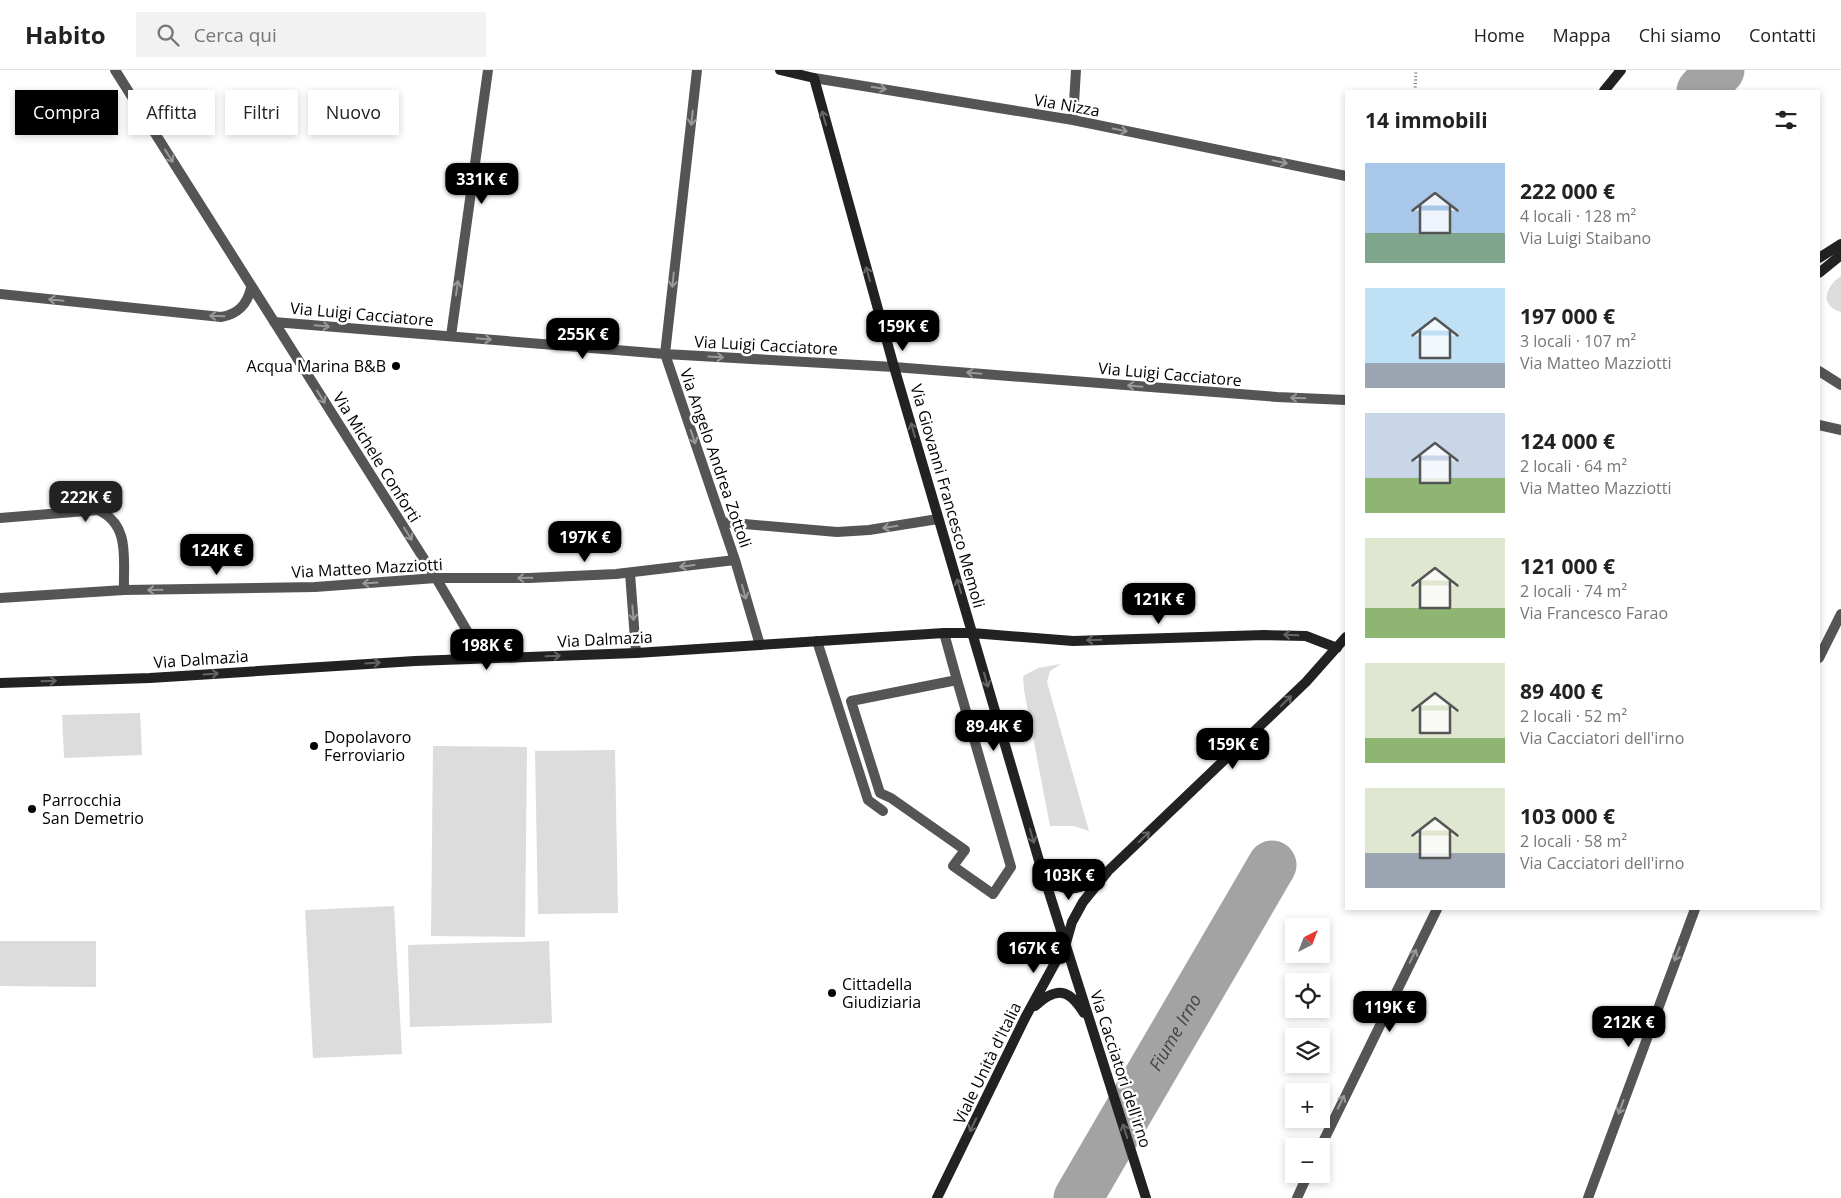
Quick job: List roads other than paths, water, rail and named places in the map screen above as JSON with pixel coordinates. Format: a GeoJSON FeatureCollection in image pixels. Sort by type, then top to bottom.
{"type":"FeatureCollection","features":[{"type":"Feature","properties":{"kind":"main road","name":"Via Nizza"},"geometry":{"type":"LineString","coordinates":[[780,70],[812,74]]}},
{"type":"Feature","properties":{"kind":"main road"},"geometry":{"type":"LineString","coordinates":[[1605,90],[1621,70]]}},
{"type":"Feature","properties":{"kind":"main road","name":"Via Giovanni Francesco Memoli"},"geometry":{"type":"LineString","coordinates":[[812,74],[894,367],[972,633]]}},
{"type":"Feature","properties":{"kind":"main road"},"geometry":{"type":"LineString","coordinates":[[1820,257],[1841,244]]}},
{"type":"Feature","properties":{"kind":"main road"},"geometry":{"type":"LineString","coordinates":[[1820,272],[1841,255]]}},
{"type":"Feature","properties":{"kind":"main road","name":"Via Dalmazia"},"geometry":{"type":"LineString","coordinates":[[0,683],[150,678],[483,658],[636,653],[944,633],[972,633],[1073,641],[1264,634],[1306,636],[1337,648]]}},
{"type":"Feature","properties":{"kind":"main road","name":"Via Cacciatori dell'irno"},"geometry":{"type":"LineString","coordinates":[[972,633],[1040,864],[1146,1198]]}},
{"type":"Feature","properties":{"kind":"main road"},"geometry":{"type":"LineString","coordinates":[[1108,871],[1306,682],[1345,638]]}},
{"type":"Feature","properties":{"kind":"main road","name":"Via Cacciatori dell'irno"},"geometry":{"type":"LineString","coordinates":[[1040,864],[1049,879],[1062,888],[1075,890],[1087,885],[1108,871]]}},
{"type":"Feature","properties":{"kind":"main road","name":"Viale Unità d'Italia"},"geometry":{"type":"LineString","coordinates":[[937,1198],[1025,1018],[1066,943],[1072,922],[1083,902],[1108,871]]}},
{"type":"Feature","properties":{"kind":"main road"},"geometry":{"type":"LineString","coordinates":[[1025,1018],[1046,996],[1056,992],[1065,992],[1074,998],[1091,1026]]}},
{"type":"Feature","properties":{"kind":"street","name":"Via Michele Conforti"},"geometry":{"type":"LineString","coordinates":[[115,70],[436,578],[483,658]]}},
{"type":"Feature","properties":{"kind":"street"},"geometry":{"type":"LineString","coordinates":[[451,336],[488,70]]}},
{"type":"Feature","properties":{"kind":"street","name":"Via Angelo Andrea Zottoli"},"geometry":{"type":"LineString","coordinates":[[697,70],[665,354],[735,560],[760,645]]}},
{"type":"Feature","properties":{"kind":"street"},"geometry":{"type":"LineString","coordinates":[[1073,120],[1076,70]]}},
{"type":"Feature","properties":{"kind":"street","name":"Via Nizza"},"geometry":{"type":"LineString","coordinates":[[812,74],[1073,120],[1345,176]]}},
{"type":"Feature","properties":{"kind":"street"},"geometry":{"type":"LineString","coordinates":[[0,294],[221,317],[232,315],[242,308],[252,288]]}},
{"type":"Feature","properties":{"kind":"street","name":"Via Luigi Cacciatore"},"geometry":{"type":"LineString","coordinates":[[274,322],[665,354],[894,367],[1277,397],[1345,400]]}},
{"type":"Feature","properties":{"kind":"street"},"geometry":{"type":"LineString","coordinates":[[1820,372],[1841,385]]}},
{"type":"Feature","properties":{"kind":"street"},"geometry":{"type":"LineString","coordinates":[[1820,425],[1841,430]]}},
{"type":"Feature","properties":{"kind":"street"},"geometry":{"type":"LineString","coordinates":[[0,518],[98,510],[110,516],[121,529],[124,590]]}},
{"type":"Feature","properties":{"kind":"street"},"geometry":{"type":"LineString","coordinates":[[722,522],[837,532],[869,530],[938,519]]}},
{"type":"Feature","properties":{"kind":"street","name":"Via Matteo Mazziotti"},"geometry":{"type":"LineString","coordinates":[[0,598],[124,590],[314,587],[436,578],[529,578],[630,573],[735,560]]}},
{"type":"Feature","properties":{"kind":"street"},"geometry":{"type":"LineString","coordinates":[[630,573],[636,653]]}},
{"type":"Feature","properties":{"kind":"street"},"geometry":{"type":"LineString","coordinates":[[1820,656],[1841,614]]}},
{"type":"Feature","properties":{"kind":"street"},"geometry":{"type":"LineString","coordinates":[[944,633],[1011,868],[993,894],[953,866],[965,850],[891,798],[880,793],[851,701],[957,680]]}},
{"type":"Feature","properties":{"kind":"street"},"geometry":{"type":"LineString","coordinates":[[817,641],[868,800],[882,811]]}},
{"type":"Feature","properties":{"kind":"street"},"geometry":{"type":"LineString","coordinates":[[1325,1138],[1437,910]]}},
{"type":"Feature","properties":{"kind":"street"},"geometry":{"type":"LineString","coordinates":[[1588,1198],[1695,910]]}},
{"type":"Feature","properties":{"kind":"street"},"geometry":{"type":"LineString","coordinates":[[1296,1198],[1304,1183]]}},
{"type":"Feature","properties":{"kind":"waterway","name":"Fiume Irno"},"geometry":{"type":"LineString","coordinates":[[1702,90],[1720,70]]}},
{"type":"Feature","properties":{"kind":"waterway","name":"Fiume Irno"},"geometry":{"type":"LineString","coordinates":[[1078,1198],[1272,865]]}},
{"type":"Feature","properties":{"kind":"place","name":"Acqua Marina B&B"},"geometry":{"type":"Point","coordinates":[396,366]}},
{"type":"Feature","properties":{"kind":"place","name":"Dopolavoro Ferroviario"},"geometry":{"type":"Point","coordinates":[314,746]}},
{"type":"Feature","properties":{"kind":"place","name":"Parrocchia San Demetrio"},"geometry":{"type":"Point","coordinates":[32,809]}},
{"type":"Feature","properties":{"kind":"place","name":"Cittadella Giudiziaria"},"geometry":{"type":"Point","coordinates":[832,993]}}]}
